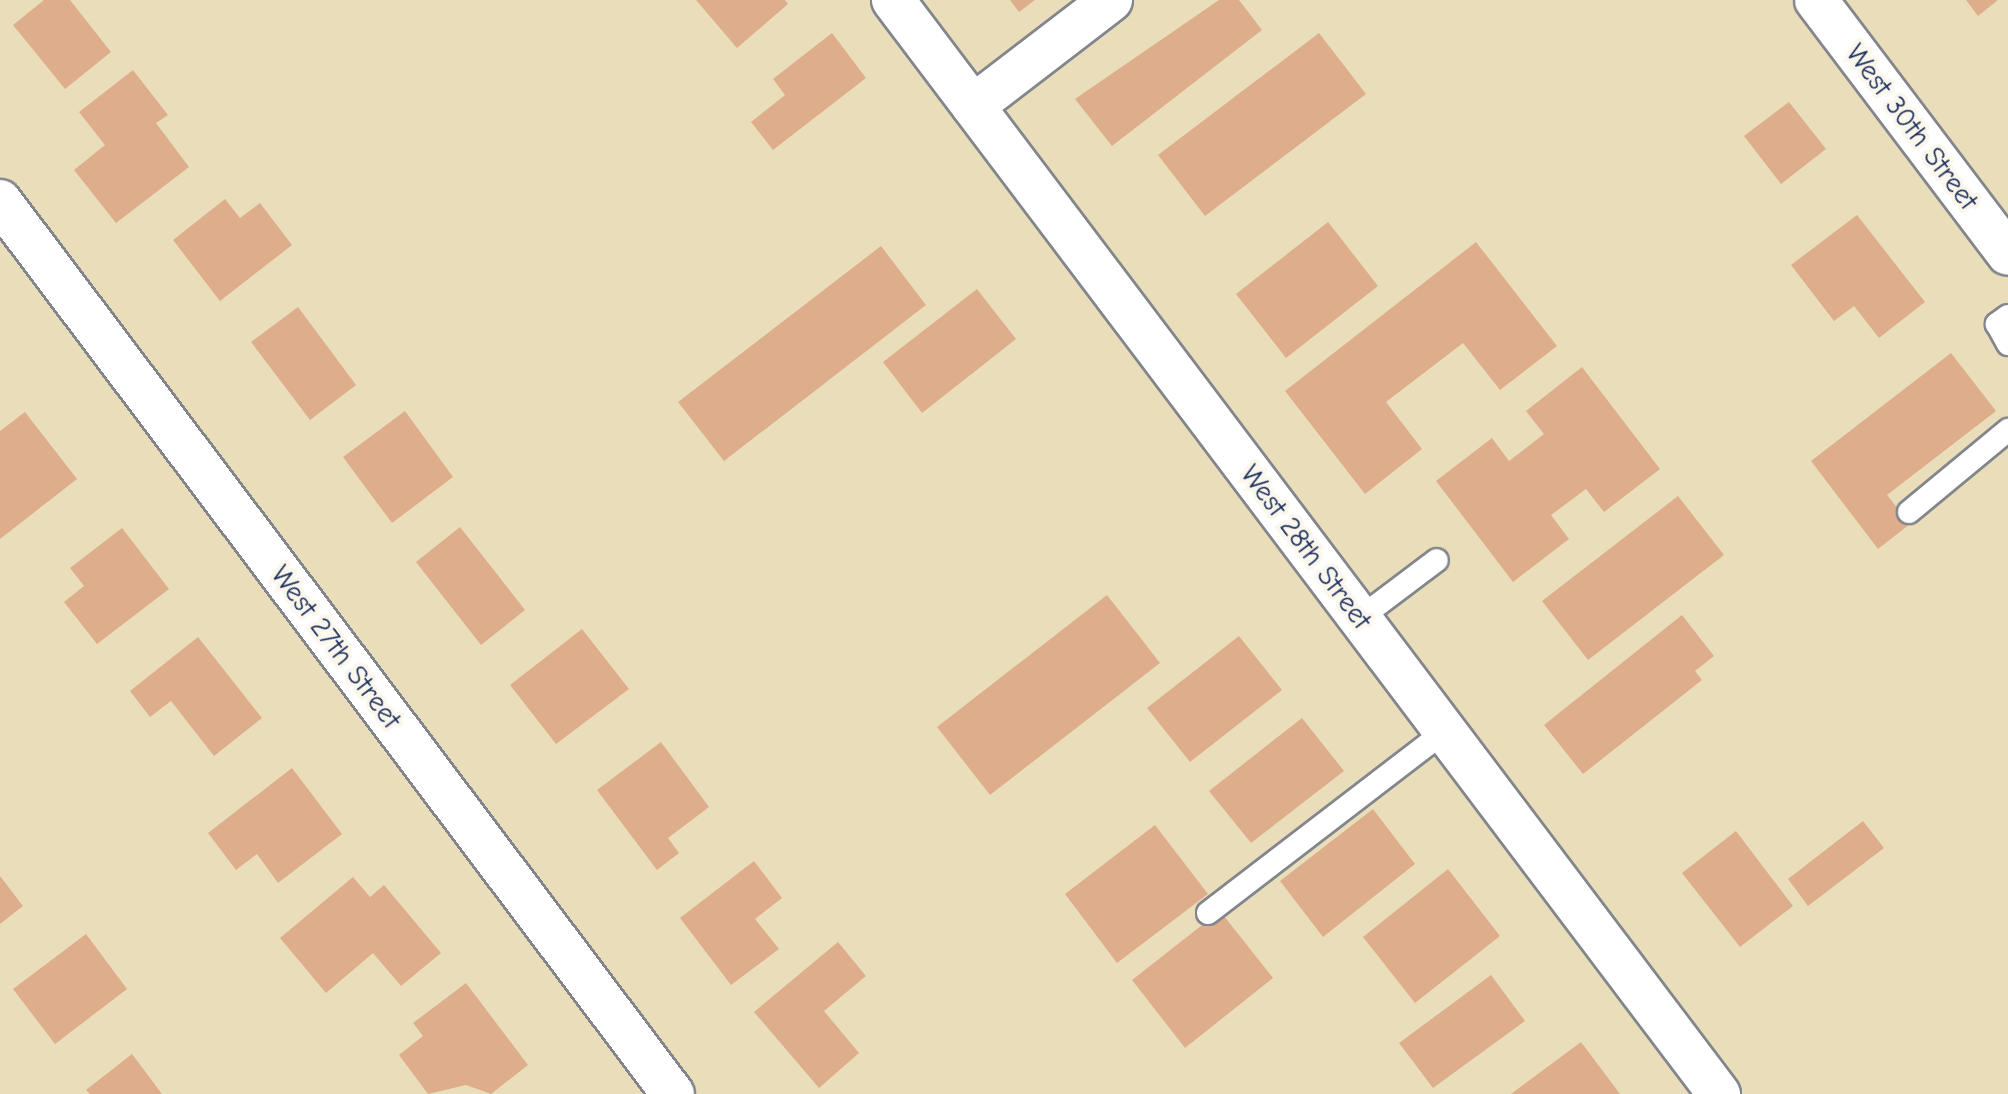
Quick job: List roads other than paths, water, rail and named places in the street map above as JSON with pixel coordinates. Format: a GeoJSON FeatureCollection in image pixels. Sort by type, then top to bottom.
{"type":"FeatureCollection","features":[{"type":"Feature","properties":{"kind":"street","name":"West 28th Street"},"geometry":{"type":"LineString","coordinates":[[894,0],[1719,1094]]}},
{"type":"Feature","properties":{"kind":"street"},"geometry":{"type":"LineString","coordinates":[[973,106],[1111,0]]}},
{"type":"Feature","properties":{"kind":"street","name":"West 30th Street"},"geometry":{"type":"LineString","coordinates":[[1816,0],[2008,254]]}},
{"type":"Feature","properties":{"kind":"street","name":"West 27th Street"},"geometry":{"type":"LineString","coordinates":[[0,201],[672,1094]]}},
{"type":"Feature","properties":{"kind":"lane"},"geometry":{"type":"LineString","coordinates":[[2008,316],[1998,324],[2008,344]]}},
{"type":"Feature","properties":{"kind":"lane"},"geometry":{"type":"LineString","coordinates":[[1910,512],[2008,430]]}},
{"type":"Feature","properties":{"kind":"lane"},"geometry":{"type":"LineString","coordinates":[[1360,618],[1437,560]]}},
{"type":"Feature","properties":{"kind":"lane"},"geometry":{"type":"LineString","coordinates":[[1208,913],[1445,731]]}}]}
